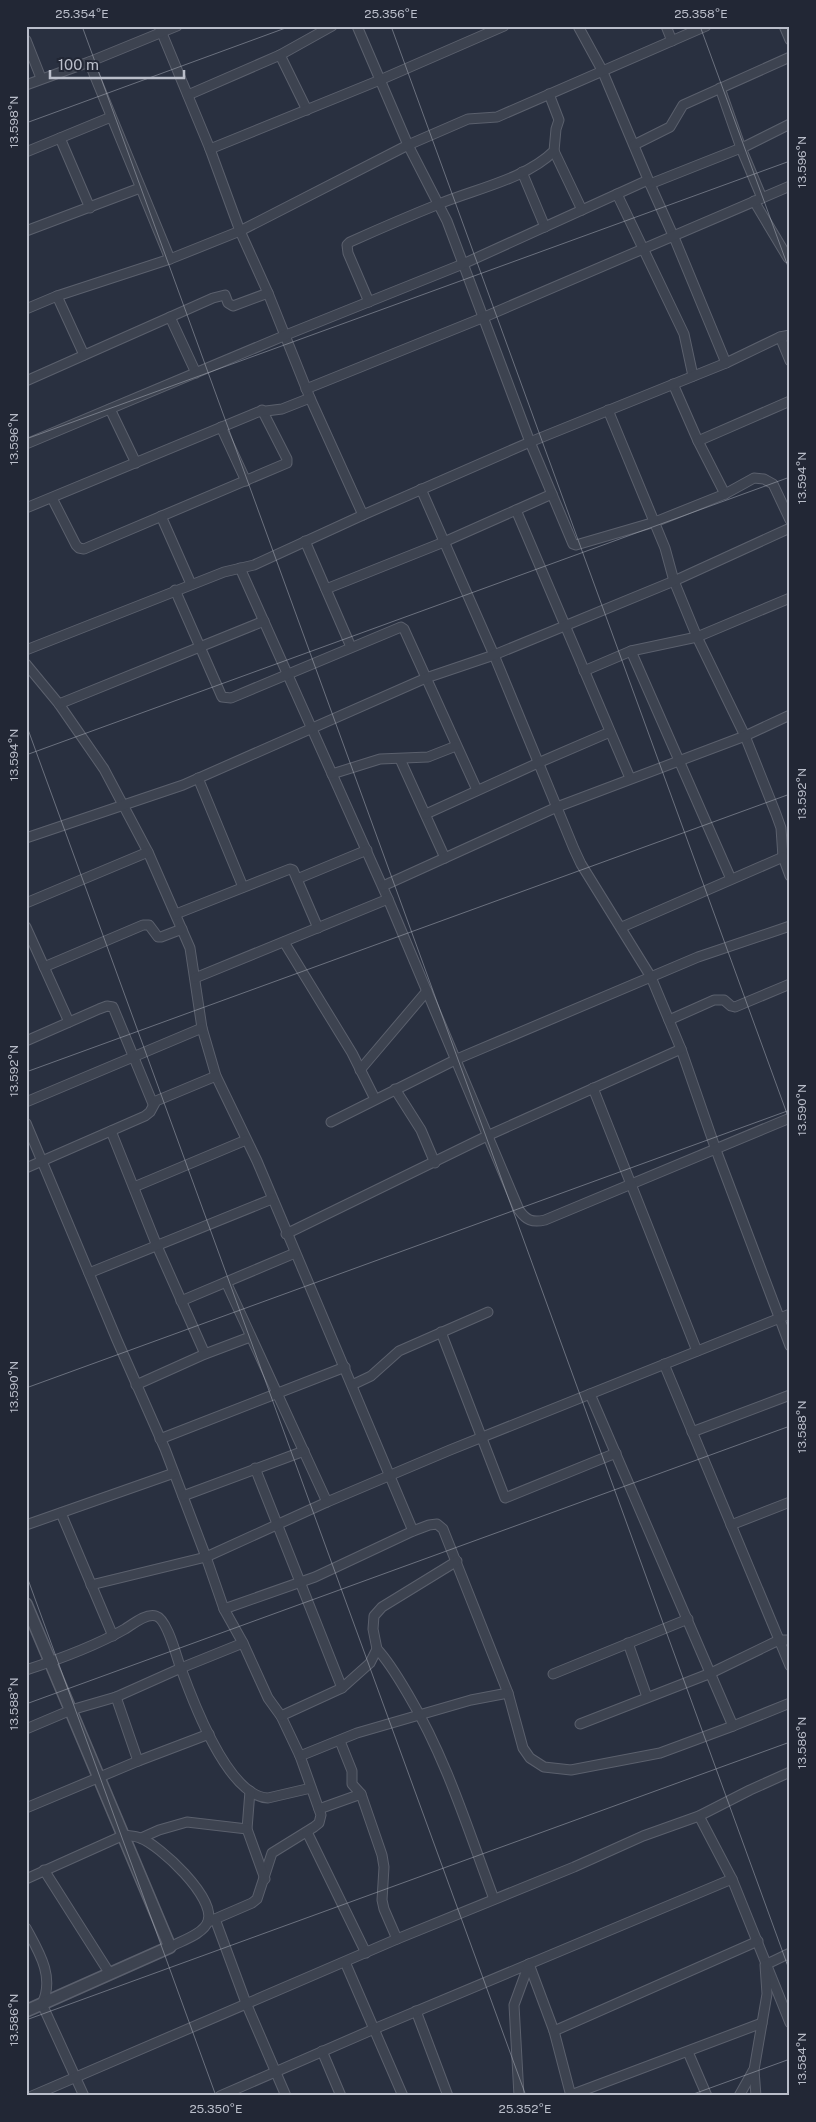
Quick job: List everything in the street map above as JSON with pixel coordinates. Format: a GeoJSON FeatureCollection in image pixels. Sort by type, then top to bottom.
{"type":"FeatureCollection","features":[{"type":"Feature","properties":{"kind":"street"},"geometry":{"type":"LineString","coordinates":[[26,85],[89,62],[160,30],[177,26]]}},
{"type":"Feature","properties":{"kind":"street"},"geometry":{"type":"LineString","coordinates":[[188,95],[280,55],[332,26]]}},
{"type":"Feature","properties":{"kind":"street"},"geometry":{"type":"LineString","coordinates":[[357,26],[408,145],[447,221],[530,442],[575,546],[655,522],[725,494],[749,480],[764,479],[776,488],[790,520]]}},
{"type":"Feature","properties":{"kind":"street"},"geometry":{"type":"LineString","coordinates":[[210,149],[380,80],[504,26]]}},
{"type":"Feature","properties":{"kind":"street"},"geometry":{"type":"LineString","coordinates":[[578,26],[602,70],[726,363]]}},
{"type":"Feature","properties":{"kind":"street"},"geometry":{"type":"LineString","coordinates":[[666,26],[672,41]]}},
{"type":"Feature","properties":{"kind":"street"},"geometry":{"type":"LineString","coordinates":[[26,309],[57,296],[170,259],[240,230],[408,145],[471,118],[493,118],[706,26]]}},
{"type":"Feature","properties":{"kind":"street"},"geometry":{"type":"LineString","coordinates":[[784,26],[790,40]]}},
{"type":"Feature","properties":{"kind":"street"},"geometry":{"type":"LineString","coordinates":[[160,30],[210,149],[240,230],[286,335],[306,389],[363,514]]}},
{"type":"Feature","properties":{"kind":"street"},"geometry":{"type":"LineString","coordinates":[[26,40],[41,78]]}},
{"type":"Feature","properties":{"kind":"street"},"geometry":{"type":"LineString","coordinates":[[280,55],[307,110]]}},
{"type":"Feature","properties":{"kind":"street"},"geometry":{"type":"LineString","coordinates":[[634,145],[670,127],[683,105],[790,57]]}},
{"type":"Feature","properties":{"kind":"street"},"geometry":{"type":"LineString","coordinates":[[89,62],[170,259]]}},
{"type":"Feature","properties":{"kind":"street"},"geometry":{"type":"LineString","coordinates":[[720,88],[758,200],[788,258],[790,257]]}},
{"type":"Feature","properties":{"kind":"street"},"geometry":{"type":"LineString","coordinates":[[549,94],[559,120],[556,129],[554,151],[582,210]]}},
{"type":"Feature","properties":{"kind":"street"},"geometry":{"type":"LineString","coordinates":[[26,152],[111,117]]}},
{"type":"Feature","properties":{"kind":"street"},"geometry":{"type":"LineString","coordinates":[[26,444],[286,335],[463,264],[617,194],[741,148],[790,124]]}},
{"type":"Feature","properties":{"kind":"street"},"geometry":{"type":"LineString","coordinates":[[60,138],[90,208]]}},
{"type":"Feature","properties":{"kind":"street"},"geometry":{"type":"LineString","coordinates":[[368,302],[348,253],[347,245],[438,204],[522,172],[545,159],[554,151]]}},
{"type":"Feature","properties":{"kind":"street"},"geometry":{"type":"LineString","coordinates":[[522,172],[545,227]]}},
{"type":"Feature","properties":{"kind":"street"},"geometry":{"type":"LineString","coordinates":[[306,389],[482,318],[790,186]]}},
{"type":"Feature","properties":{"kind":"street"},"geometry":{"type":"LineString","coordinates":[[26,231],[140,188]]}},
{"type":"Feature","properties":{"kind":"street"},"geometry":{"type":"LineString","coordinates":[[617,194],[686,339],[694,376]]}},
{"type":"Feature","properties":{"kind":"street"},"geometry":{"type":"LineString","coordinates":[[26,381],[224,295],[232,306],[268,293]]}},
{"type":"Feature","properties":{"kind":"street"},"geometry":{"type":"LineString","coordinates":[[57,296],[84,355]]}},
{"type":"Feature","properties":{"kind":"street"},"geometry":{"type":"LineString","coordinates":[[170,317],[196,373]]}},
{"type":"Feature","properties":{"kind":"street"},"geometry":{"type":"LineString","coordinates":[[26,650],[191,584],[232,569],[254,565],[363,514],[530,442],[726,363],[780,337],[790,335]]}},
{"type":"Feature","properties":{"kind":"street"},"geometry":{"type":"LineString","coordinates":[[780,337],[790,361]]}},
{"type":"Feature","properties":{"kind":"street"},"geometry":{"type":"LineString","coordinates":[[673,384],[698,441],[725,494]]}},
{"type":"Feature","properties":{"kind":"street"},"geometry":{"type":"LineString","coordinates":[[26,508],[262,410],[282,409],[310,398]]}},
{"type":"Feature","properties":{"kind":"street"},"geometry":{"type":"LineString","coordinates":[[698,441],[790,401]]}},
{"type":"Feature","properties":{"kind":"street"},"geometry":{"type":"LineString","coordinates":[[110,409],[136,462]]}},
{"type":"Feature","properties":{"kind":"street"},"geometry":{"type":"LineString","coordinates":[[52,498],[79,548],[84,549],[288,462],[262,410]]}},
{"type":"Feature","properties":{"kind":"street"},"geometry":{"type":"LineString","coordinates":[[608,410],[665,548],[674,582],[697,637],[745,736],[779,820],[790,876]]}},
{"type":"Feature","properties":{"kind":"street"},"geometry":{"type":"LineString","coordinates":[[221,427],[246,481]]}},
{"type":"Feature","properties":{"kind":"street"},"geometry":{"type":"LineString","coordinates":[[421,489],[494,655],[582,864],[651,977],[670,1020],[716,1150],[790,1346]]}},
{"type":"Feature","properties":{"kind":"street"},"geometry":{"type":"LineString","coordinates":[[326,589],[444,542],[552,494]]}},
{"type":"Feature","properties":{"kind":"street"},"geometry":{"type":"LineString","coordinates":[[516,510],[630,778]]}},
{"type":"Feature","properties":{"kind":"street"},"geometry":{"type":"LineString","coordinates":[[161,516],[191,584]]}},
{"type":"Feature","properties":{"kind":"street"},"geometry":{"type":"LineString","coordinates":[[26,838],[198,778],[426,678],[494,655],[674,582],[790,528]]}},
{"type":"Feature","properties":{"kind":"street"},"geometry":{"type":"LineString","coordinates":[[305,541],[351,647]]}},
{"type":"Feature","properties":{"kind":"street"},"geometry":{"type":"LineString","coordinates":[[240,568],[383,886],[457,1059],[487,1136],[519,1210],[525,1219],[536,1222],[545,1220],[790,1118]]}},
{"type":"Feature","properties":{"kind":"street"},"geometry":{"type":"LineString","coordinates":[[176,590],[222,697],[226,699],[401,627],[404,629],[477,790]]}},
{"type":"Feature","properties":{"kind":"street"},"geometry":{"type":"LineString","coordinates":[[584,671],[631,652],[697,637],[790,598]]}},
{"type":"Feature","properties":{"kind":"street"},"geometry":{"type":"LineString","coordinates":[[59,704],[264,621]]}},
{"type":"Feature","properties":{"kind":"street"},"geometry":{"type":"LineString","coordinates":[[631,652],[681,762],[731,880]]}},
{"type":"Feature","properties":{"kind":"street"},"geometry":{"type":"LineString","coordinates":[[26,664],[59,704],[104,769],[148,852],[176,914],[190,948],[202,1028],[216,1076],[345,1367],[413,1530]]}},
{"type":"Feature","properties":{"kind":"street"},"geometry":{"type":"LineString","coordinates":[[383,886],[557,807],[630,778],[681,762],[790,715]]}},
{"type":"Feature","properties":{"kind":"street"},"geometry":{"type":"LineString","coordinates":[[426,814],[610,732]]}},
{"type":"Feature","properties":{"kind":"street"},"geometry":{"type":"LineString","coordinates":[[332,774],[372,761],[428,757],[456,746]]}},
{"type":"Feature","properties":{"kind":"street"},"geometry":{"type":"LineString","coordinates":[[400,759],[445,858]]}},
{"type":"Feature","properties":{"kind":"street"},"geometry":{"type":"LineString","coordinates":[[198,778],[243,887]]}},
{"type":"Feature","properties":{"kind":"street"},"geometry":{"type":"LineString","coordinates":[[297,879],[367,850]]}},
{"type":"Feature","properties":{"kind":"street"},"geometry":{"type":"LineString","coordinates":[[622,928],[731,880],[785,850]]}},
{"type":"Feature","properties":{"kind":"street"},"geometry":{"type":"LineString","coordinates":[[26,903],[148,852]]}},
{"type":"Feature","properties":{"kind":"street"},"geometry":{"type":"LineString","coordinates":[[176,914],[290,869],[293,870],[318,928]]}},
{"type":"Feature","properties":{"kind":"street"},"geometry":{"type":"LineString","coordinates":[[195,978],[388,899]]}},
{"type":"Feature","properties":{"kind":"street"},"geometry":{"type":"LineString","coordinates":[[44,967],[143,924],[149,925],[158,937],[182,929]]}},
{"type":"Feature","properties":{"kind":"street"},"geometry":{"type":"LineString","coordinates":[[331,1122],[457,1059],[698,957],[790,926]]}},
{"type":"Feature","properties":{"kind":"street"},"geometry":{"type":"LineString","coordinates":[[26,927],[69,1022]]}},
{"type":"Feature","properties":{"kind":"street"},"geometry":{"type":"LineString","coordinates":[[284,942],[360,1070],[375,1099]]}},
{"type":"Feature","properties":{"kind":"street"},"geometry":{"type":"LineString","coordinates":[[670,1020],[714,1000],[724,1000],[735,1007],[790,984]]}},
{"type":"Feature","properties":{"kind":"street"},"geometry":{"type":"LineString","coordinates":[[360,1070],[427,991]]}},
{"type":"Feature","properties":{"kind":"street"},"geometry":{"type":"LineString","coordinates":[[26,1040],[107,1006],[113,1007],[153,1104]]}},
{"type":"Feature","properties":{"kind":"street"},"geometry":{"type":"LineString","coordinates":[[26,1102],[202,1028]]}},
{"type":"Feature","properties":{"kind":"street"},"geometry":{"type":"LineString","coordinates":[[286,1234],[487,1136],[681,1049]]}},
{"type":"Feature","properties":{"kind":"street"},"geometry":{"type":"LineString","coordinates":[[26,1168],[148,1114],[156,1101],[216,1076]]}},
{"type":"Feature","properties":{"kind":"street"},"geometry":{"type":"LineString","coordinates":[[593,1088],[697,1351]]}},
{"type":"Feature","properties":{"kind":"street"},"geometry":{"type":"LineString","coordinates":[[395,1089],[421,1130],[435,1163]]}},
{"type":"Feature","properties":{"kind":"street"},"geometry":{"type":"LineString","coordinates":[[26,1123],[174,1473],[224,1608],[268,1698],[281,1716],[300,1756],[321,1815],[319,1823],[272,1854],[260,1892],[252,1903],[211,1921],[196,1933],[170,1947],[26,2011]]}},
{"type":"Feature","properties":{"kind":"street"},"geometry":{"type":"LineString","coordinates":[[111,1131],[157,1246],[205,1354]]}},
{"type":"Feature","properties":{"kind":"street"},"geometry":{"type":"LineString","coordinates":[[134,1187],[246,1140]]}},
{"type":"Feature","properties":{"kind":"street"},"geometry":{"type":"LineString","coordinates":[[89,1274],[272,1199]]}},
{"type":"Feature","properties":{"kind":"street"},"geometry":{"type":"LineString","coordinates":[[181,1301],[295,1253]]}},
{"type":"Feature","properties":{"kind":"street"},"geometry":{"type":"LineString","coordinates":[[226,1282],[327,1502]]}},
{"type":"Feature","properties":{"kind":"street"},"geometry":{"type":"LineString","coordinates":[[352,1386],[371,1376],[399,1351],[488,1312]]}},
{"type":"Feature","properties":{"kind":"street"},"geometry":{"type":"LineString","coordinates":[[91,1585],[206,1557],[278,1526],[327,1502],[483,1437],[790,1314]]}},
{"type":"Feature","properties":{"kind":"street"},"geometry":{"type":"LineString","coordinates":[[441,1332],[505,1498],[616,1453]]}},
{"type":"Feature","properties":{"kind":"street"},"geometry":{"type":"LineString","coordinates":[[136,1384],[250,1337]]}},
{"type":"Feature","properties":{"kind":"street"},"geometry":{"type":"LineString","coordinates":[[664,1364],[790,1666]]}},
{"type":"Feature","properties":{"kind":"street"},"geometry":{"type":"LineString","coordinates":[[160,1439],[345,1367]]}},
{"type":"Feature","properties":{"kind":"street"},"geometry":{"type":"LineString","coordinates":[[590,1394],[733,1726]]}},
{"type":"Feature","properties":{"kind":"street"},"geometry":{"type":"LineString","coordinates":[[692,1432],[790,1395]]}},
{"type":"Feature","properties":{"kind":"street"},"geometry":{"type":"LineString","coordinates":[[183,1496],[304,1451]]}},
{"type":"Feature","properties":{"kind":"street"},"geometry":{"type":"LineString","coordinates":[[255,1468],[342,1688]]}},
{"type":"Feature","properties":{"kind":"street"},"geometry":{"type":"LineString","coordinates":[[26,1525],[174,1473]]}},
{"type":"Feature","properties":{"kind":"street"},"geometry":{"type":"LineString","coordinates":[[731,1525],[790,1502]]}},
{"type":"Feature","properties":{"kind":"street"},"geometry":{"type":"LineString","coordinates":[[61,1513],[112,1636]]}},
{"type":"Feature","properties":{"kind":"street"},"geometry":{"type":"LineString","coordinates":[[224,1608],[315,1577],[413,1530],[437,1524],[443,1529],[457,1561],[508,1693],[523,1748],[530,1758],[544,1767],[571,1770],[660,1753],[790,1703]]}},
{"type":"Feature","properties":{"kind":"street"},"geometry":{"type":"LineString","coordinates":[[457,1561],[382,1607],[374,1616],[373,1629],[377,1649],[389,1662],[421,1715],[454,1787],[494,1899]]}},
{"type":"Feature","properties":{"kind":"street"},"geometry":{"type":"LineString","coordinates":[[26,1604],[170,1947]]}},
{"type":"Feature","properties":{"kind":"street"},"geometry":{"type":"LineString","coordinates":[[26,1670],[51,1662],[112,1636],[147,1616],[156,1616],[164,1620],[181,1668],[209,1734],[227,1769],[250,1792],[260,1798],[268,1798],[312,1788]]}},
{"type":"Feature","properties":{"kind":"street"},"geometry":{"type":"LineString","coordinates":[[553,1674],[688,1619]]}},
{"type":"Feature","properties":{"kind":"street"},"geometry":{"type":"LineString","coordinates":[[580,1724],[711,1673],[779,1640],[790,1640]]}},
{"type":"Feature","properties":{"kind":"street"},"geometry":{"type":"LineString","coordinates":[[628,1643],[647,1697]]}},
{"type":"Feature","properties":{"kind":"street"},"geometry":{"type":"LineString","coordinates":[[26,1729],[71,1710],[116,1697],[181,1668],[243,1644]]}},
{"type":"Feature","properties":{"kind":"street"},"geometry":{"type":"LineString","coordinates":[[281,1716],[342,1688],[370,1663],[377,1649]]}},
{"type":"Feature","properties":{"kind":"street"},"geometry":{"type":"LineString","coordinates":[[300,1756],[357,1733],[471,1700],[508,1693]]}},
{"type":"Feature","properties":{"kind":"street"},"geometry":{"type":"LineString","coordinates":[[116,1697],[138,1761]]}},
{"type":"Feature","properties":{"kind":"street"},"geometry":{"type":"LineString","coordinates":[[26,1808],[138,1761],[209,1734]]}},
{"type":"Feature","properties":{"kind":"street"},"geometry":{"type":"LineString","coordinates":[[340,1741],[352,1771],[352,1784],[361,1794],[382,1855],[384,1868],[382,1900],[397,1939]]}},
{"type":"Feature","properties":{"kind":"street"},"geometry":{"type":"LineString","coordinates":[[32,2096],[397,1939],[643,1836],[699,1816],[790,1772]]}},
{"type":"Feature","properties":{"kind":"street"},"geometry":{"type":"LineString","coordinates":[[250,1792],[246,1828],[265,1878]]}},
{"type":"Feature","properties":{"kind":"street"},"geometry":{"type":"LineString","coordinates":[[319,1809],[361,1794]]}},
{"type":"Feature","properties":{"kind":"street"},"geometry":{"type":"LineString","coordinates":[[699,1816],[732,1880],[790,2023]]}},
{"type":"Feature","properties":{"kind":"street"},"geometry":{"type":"LineString","coordinates":[[141,1838],[159,1830],[187,1822],[246,1828]]}},
{"type":"Feature","properties":{"kind":"street"},"geometry":{"type":"LineString","coordinates":[[307,1832],[366,1953]]}},
{"type":"Feature","properties":{"kind":"street"},"geometry":{"type":"LineString","coordinates":[[26,1879],[95,1850],[124,1835],[141,1838],[157,1850],[195,1884],[208,1906],[211,1921],[286,2096]]}},
{"type":"Feature","properties":{"kind":"street"},"geometry":{"type":"LineString","coordinates":[[44,1870],[110,1974]]}},
{"type":"Feature","properties":{"kind":"street"},"geometry":{"type":"LineString","coordinates":[[220,2096],[416,2011],[732,1880]]}},
{"type":"Feature","properties":{"kind":"street"},"geometry":{"type":"LineString","coordinates":[[26,1928],[46,1972],[46,1995],[42,2004],[84,2096]]}},
{"type":"Feature","properties":{"kind":"street"},"geometry":{"type":"LineString","coordinates":[[554,2031],[758,1941]]}},
{"type":"Feature","properties":{"kind":"street"},"geometry":{"type":"LineString","coordinates":[[765,1965],[790,1953]]}},
{"type":"Feature","properties":{"kind":"street"},"geometry":{"type":"LineString","coordinates":[[345,1962],[402,2096]]}},
{"type":"Feature","properties":{"kind":"street"},"geometry":{"type":"LineString","coordinates":[[529,1964],[554,2031],[571,2095],[762,2024]]}},
{"type":"Feature","properties":{"kind":"street"},"geometry":{"type":"LineString","coordinates":[[519,2096],[514,2005],[529,1964]]}},
{"type":"Feature","properties":{"kind":"street"},"geometry":{"type":"LineString","coordinates":[[756,2096],[754,2070],[763,2008],[767,1994],[765,1965]]}},
{"type":"Feature","properties":{"kind":"street"},"geometry":{"type":"LineString","coordinates":[[416,2011],[448,2096]]}},
{"type":"Feature","properties":{"kind":"street"},"geometry":{"type":"LineString","coordinates":[[322,2051],[341,2096]]}},
{"type":"Feature","properties":{"kind":"street"},"geometry":{"type":"LineString","coordinates":[[688,2052],[707,2096]]}},
{"type":"Feature","properties":{"kind":"street"},"geometry":{"type":"LineString","coordinates":[[739,2096],[754,2070]]}}]}
